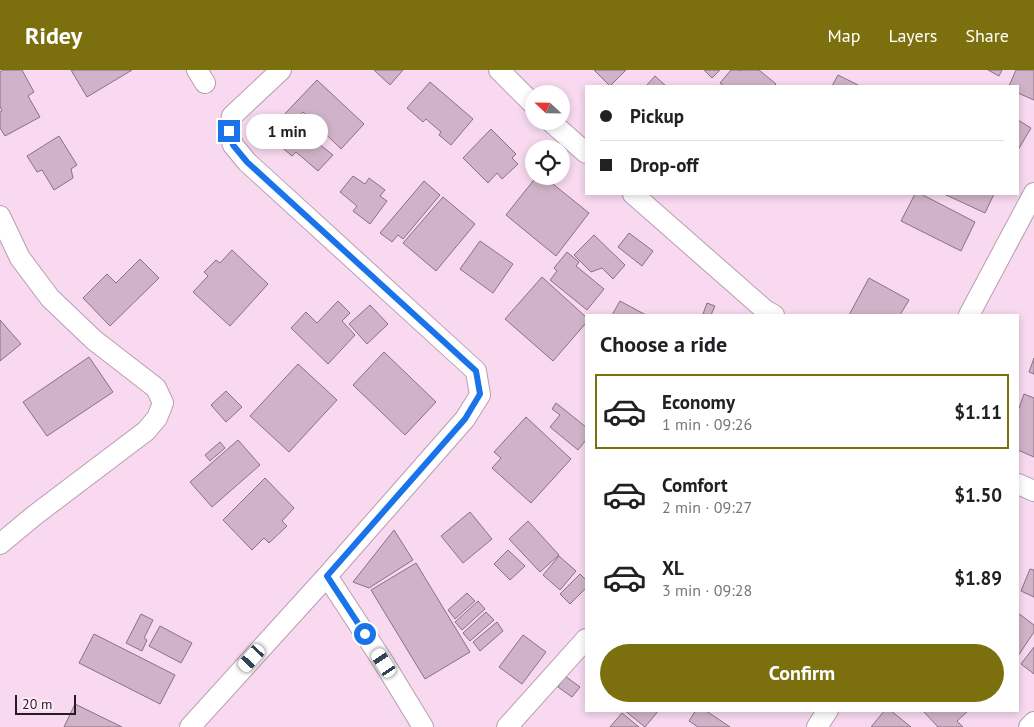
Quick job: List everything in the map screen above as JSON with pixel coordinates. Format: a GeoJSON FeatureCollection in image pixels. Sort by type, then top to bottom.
{"type":"FeatureCollection","features":[{"type":"Feature","properties":{"kind":"street"},"geometry":{"type":"LineString","coordinates":[[190,727],[327,576],[465,419],[480,394],[476,371],[247,162],[233,145],[229,131],[232,116],[282,70]]}},
{"type":"Feature","properties":{"kind":"street"},"geometry":{"type":"LineString","coordinates":[[500,70],[525,96]]}},
{"type":"Feature","properties":{"kind":"street"},"geometry":{"type":"LineString","coordinates":[[560,130],[585,152]]}},
{"type":"Feature","properties":{"kind":"street"},"geometry":{"type":"LineString","coordinates":[[970,314],[1034,193]]}},
{"type":"Feature","properties":{"kind":"street"},"geometry":{"type":"LineString","coordinates":[[635,195],[765,310],[772,314]]}},
{"type":"Feature","properties":{"kind":"street"},"geometry":{"type":"LineString","coordinates":[[0,216],[20,258],[50,298],[94,340],[156,388],[163,404],[157,418],[146,431],[35,515],[0,544]]}},
{"type":"Feature","properties":{"kind":"street"},"geometry":{"type":"LineString","coordinates":[[1019,484],[1034,492]]}},
{"type":"Feature","properties":{"kind":"street"},"geometry":{"type":"LineString","coordinates":[[327,576],[423,727]]}},
{"type":"Feature","properties":{"kind":"street"},"geometry":{"type":"LineString","coordinates":[[507,727],[585,641]]}},
{"type":"Feature","properties":{"kind":"street"},"geometry":{"type":"LineString","coordinates":[[817,727],[827,712]]}},
{"type":"Feature","properties":{"kind":"street"},"geometry":{"type":"LineString","coordinates":[[1029,727],[1034,722]]}},
{"type":"Feature","properties":{"kind":"building"},"geometry":{"type":"Polygon","coordinates":[[[3,70],[22,70],[34,92],[28,96],[40,117],[5,136],[0,128],[0,112],[2,111],[0,106],[0,72],[3,70]]]}},
{"type":"Feature","properties":{"kind":"building"},"geometry":{"type":"Polygon","coordinates":[[[71,70],[132,70],[87,97],[71,70]]]}},
{"type":"Feature","properties":{"kind":"building"},"geometry":{"type":"Polygon","coordinates":[[[374,70],[403,70],[390,85],[374,70]]]}},
{"type":"Feature","properties":{"kind":"building"},"geometry":{"type":"Polygon","coordinates":[[[594,70],[626,70],[611,85],[594,70]]]}},
{"type":"Feature","properties":{"kind":"building"},"geometry":{"type":"Polygon","coordinates":[[[704,70],[720,70],[712,78],[704,70]]]}},
{"type":"Feature","properties":{"kind":"building"},"geometry":{"type":"Polygon","coordinates":[[[731,70],[759,70],[776,84],[723,85],[720,83],[731,70]]]}},
{"type":"Feature","properties":{"kind":"building"},"geometry":{"type":"Polygon","coordinates":[[[988,70],[1002,70],[999,76],[988,70]]]}},
{"type":"Feature","properties":{"kind":"building"},"geometry":{"type":"Polygon","coordinates":[[[1016,70],[1034,70],[1034,100],[1019,93],[1019,85],[1009,85],[1016,70]]]}},
{"type":"Feature","properties":{"kind":"building"},"geometry":{"type":"Polygon","coordinates":[[[838,75],[858,85],[833,85],[838,75]]]}},
{"type":"Feature","properties":{"kind":"building"},"geometry":{"type":"Polygon","coordinates":[[[655,76],[665,85],[647,85],[655,76]]]}},
{"type":"Feature","properties":{"kind":"building"},"geometry":{"type":"Polygon","coordinates":[[[317,80],[364,124],[341,149],[303,112],[287,130],[278,121],[317,80]]]}},
{"type":"Feature","properties":{"kind":"building"},"geometry":{"type":"Polygon","coordinates":[[[430,82],[473,119],[451,145],[439,135],[441,132],[426,119],[423,122],[407,108],[430,82]]]}},
{"type":"Feature","properties":{"kind":"building"},"geometry":{"type":"Polygon","coordinates":[[[302,118],[324,138],[319,144],[333,155],[318,171],[296,152],[292,156],[279,145],[302,118]]]}},
{"type":"Feature","properties":{"kind":"building"},"geometry":{"type":"Polygon","coordinates":[[[1019,121],[1031,128],[1019,148],[1019,121]]]}},
{"type":"Feature","properties":{"kind":"building"},"geometry":{"type":"Polygon","coordinates":[[[491,129],[516,154],[512,158],[518,164],[502,179],[497,173],[488,183],[463,158],[491,129]]]}},
{"type":"Feature","properties":{"kind":"building"},"geometry":{"type":"Polygon","coordinates":[[[59,136],[77,165],[71,169],[73,178],[54,190],[42,170],[37,172],[27,156],[59,136]]]}},
{"type":"Feature","properties":{"kind":"building"},"geometry":{"type":"Polygon","coordinates":[[[353,176],[365,184],[369,178],[385,190],[380,196],[387,201],[370,224],[353,211],[357,206],[340,192],[353,176]]]}},
{"type":"Feature","properties":{"kind":"building"},"geometry":{"type":"Polygon","coordinates":[[[424,181],[440,195],[403,239],[398,235],[392,242],[380,233],[424,181]]]}},
{"type":"Feature","properties":{"kind":"building"},"geometry":{"type":"Polygon","coordinates":[[[530,185],[554,185],[589,213],[556,256],[506,215],[530,185]]]}},
{"type":"Feature","properties":{"kind":"building"},"geometry":{"type":"Polygon","coordinates":[[[914,195],[923,195],[975,222],[961,251],[901,221],[914,195]]]}},
{"type":"Feature","properties":{"kind":"building"},"geometry":{"type":"Polygon","coordinates":[[[946,195],[994,195],[985,213],[946,195]]]}},
{"type":"Feature","properties":{"kind":"building"},"geometry":{"type":"Polygon","coordinates":[[[443,197],[475,224],[436,271],[403,243],[443,197]]]}},
{"type":"Feature","properties":{"kind":"building"},"geometry":{"type":"Polygon","coordinates":[[[629,233],[653,251],[642,266],[618,247],[629,233]]]}},
{"type":"Feature","properties":{"kind":"building"},"geometry":{"type":"Polygon","coordinates":[[[594,235],[625,265],[613,279],[602,268],[591,272],[574,255],[594,235]]]}},
{"type":"Feature","properties":{"kind":"building"},"geometry":{"type":"Polygon","coordinates":[[[480,241],[513,264],[493,293],[460,269],[480,241]]]}},
{"type":"Feature","properties":{"kind":"building"},"geometry":{"type":"Polygon","coordinates":[[[232,250],[268,284],[230,326],[193,292],[208,276],[204,272],[216,260],[220,263],[232,250]]]}},
{"type":"Feature","properties":{"kind":"building"},"geometry":{"type":"Polygon","coordinates":[[[567,252],[579,262],[576,266],[604,289],[587,310],[550,280],[557,271],[554,268],[567,252]]]}},
{"type":"Feature","properties":{"kind":"building"},"geometry":{"type":"Polygon","coordinates":[[[140,259],[159,278],[110,326],[83,298],[107,274],[116,283],[140,259]]]}},
{"type":"Feature","properties":{"kind":"building"},"geometry":{"type":"Polygon","coordinates":[[[542,277],[585,316],[585,324],[553,361],[505,319],[542,277]]]}},
{"type":"Feature","properties":{"kind":"building"},"geometry":{"type":"Polygon","coordinates":[[[869,278],[909,300],[901,314],[850,314],[869,278]]]}},
{"type":"Feature","properties":{"kind":"building"},"geometry":{"type":"Polygon","coordinates":[[[338,301],[350,313],[342,321],[355,335],[328,364],[291,328],[306,312],[317,323],[338,301]]]}},
{"type":"Feature","properties":{"kind":"building"},"geometry":{"type":"Polygon","coordinates":[[[620,301],[644,314],[613,314],[620,301]]]}},
{"type":"Feature","properties":{"kind":"building"},"geometry":{"type":"Polygon","coordinates":[[[707,303],[715,306],[711,314],[703,314],[707,303]]]}},
{"type":"Feature","properties":{"kind":"building"},"geometry":{"type":"Polygon","coordinates":[[[370,305],[388,324],[367,344],[349,324],[370,305]]]}},
{"type":"Feature","properties":{"kind":"building"},"geometry":{"type":"Polygon","coordinates":[[[0,320],[21,344],[0,361],[0,320]]]}},
{"type":"Feature","properties":{"kind":"building"},"geometry":{"type":"Polygon","coordinates":[[[384,352],[436,402],[405,435],[353,385],[384,352]]]}},
{"type":"Feature","properties":{"kind":"building"},"geometry":{"type":"Polygon","coordinates":[[[89,357],[113,392],[47,436],[23,402],[89,357]]]}},
{"type":"Feature","properties":{"kind":"building"},"geometry":{"type":"Polygon","coordinates":[[[1034,358],[1034,374],[1029,372],[1034,358]]]}},
{"type":"Feature","properties":{"kind":"building"},"geometry":{"type":"Polygon","coordinates":[[[298,364],[337,400],[289,452],[250,416],[298,364]]]}},
{"type":"Feature","properties":{"kind":"building"},"geometry":{"type":"Polygon","coordinates":[[[226,391],[242,407],[226,422],[211,405],[226,391]]]}},
{"type":"Feature","properties":{"kind":"building"},"geometry":{"type":"Polygon","coordinates":[[[1024,394],[1034,398],[1034,457],[1019,450],[1019,408],[1024,394]]]}},
{"type":"Feature","properties":{"kind":"building"},"geometry":{"type":"Polygon","coordinates":[[[556,403],[585,426],[585,441],[578,450],[550,427],[560,415],[552,409],[556,403]]]}},
{"type":"Feature","properties":{"kind":"building"},"geometry":{"type":"Polygon","coordinates":[[[526,417],[571,459],[531,503],[492,468],[501,458],[494,452],[526,417]]]}},
{"type":"Feature","properties":{"kind":"building"},"geometry":{"type":"Polygon","coordinates":[[[238,440],[260,465],[212,507],[190,482],[238,440]]]}},
{"type":"Feature","properties":{"kind":"building"},"geometry":{"type":"Polygon","coordinates":[[[220,442],[225,448],[210,461],[205,455],[220,442]]]}},
{"type":"Feature","properties":{"kind":"building"},"geometry":{"type":"Polygon","coordinates":[[[265,478],[294,508],[282,521],[287,526],[269,543],[264,538],[252,550],[223,520],[265,478]]]}},
{"type":"Feature","properties":{"kind":"building"},"geometry":{"type":"Polygon","coordinates":[[[470,512],[492,539],[463,563],[441,536],[470,512]]]}},
{"type":"Feature","properties":{"kind":"building"},"geometry":{"type":"Polygon","coordinates":[[[528,521],[559,555],[540,572],[509,539],[528,521]]]}},
{"type":"Feature","properties":{"kind":"building"},"geometry":{"type":"Polygon","coordinates":[[[394,530],[413,560],[369,588],[353,582],[394,530]]]}},
{"type":"Feature","properties":{"kind":"building"},"geometry":{"type":"Polygon","coordinates":[[[508,550],[525,566],[510,580],[494,564],[508,550]]]}},
{"type":"Feature","properties":{"kind":"building"},"geometry":{"type":"Polygon","coordinates":[[[559,556],[576,571],[560,590],[543,575],[559,556]]]}},
{"type":"Feature","properties":{"kind":"building"},"geometry":{"type":"Polygon","coordinates":[[[416,563],[470,652],[425,679],[371,590],[416,563]]]}},
{"type":"Feature","properties":{"kind":"building"},"geometry":{"type":"Polygon","coordinates":[[[1030,569],[1034,570],[1034,597],[1021,591],[1030,569]]]}},
{"type":"Feature","properties":{"kind":"building"},"geometry":{"type":"Polygon","coordinates":[[[580,574],[585,579],[585,589],[570,604],[560,594],[580,574]]]}},
{"type":"Feature","properties":{"kind":"building"},"geometry":{"type":"Polygon","coordinates":[[[467,593],[475,601],[455,619],[448,610],[467,593]]]}},
{"type":"Feature","properties":{"kind":"building"},"geometry":{"type":"Polygon","coordinates":[[[478,601],[485,609],[462,630],[455,622],[478,601]]]}},
{"type":"Feature","properties":{"kind":"building"},"geometry":{"type":"Polygon","coordinates":[[[486,612],[494,620],[470,641],[463,633],[486,612]]]}},
{"type":"Feature","properties":{"kind":"building"},"geometry":{"type":"Polygon","coordinates":[[[141,614],[153,620],[144,638],[147,640],[142,651],[126,643],[141,614]]]}},
{"type":"Feature","properties":{"kind":"building"},"geometry":{"type":"Polygon","coordinates":[[[1019,614],[1034,625],[1034,632],[1019,654],[1019,614]]]}},
{"type":"Feature","properties":{"kind":"building"},"geometry":{"type":"Polygon","coordinates":[[[497,622],[503,631],[480,651],[473,642],[497,622]]]}},
{"type":"Feature","properties":{"kind":"building"},"geometry":{"type":"Polygon","coordinates":[[[160,626],[192,643],[181,663],[149,646],[160,626]]]}},
{"type":"Feature","properties":{"kind":"building"},"geometry":{"type":"Polygon","coordinates":[[[94,634],[175,675],[160,704],[79,663],[94,634]]]}},
{"type":"Feature","properties":{"kind":"building"},"geometry":{"type":"Polygon","coordinates":[[[523,635],[546,652],[522,684],[499,667],[523,635]]]}},
{"type":"Feature","properties":{"kind":"building"},"geometry":{"type":"Polygon","coordinates":[[[1034,647],[1034,674],[1021,664],[1034,647]]]}},
{"type":"Feature","properties":{"kind":"building"},"geometry":{"type":"Polygon","coordinates":[[[565,676],[580,687],[572,697],[558,687],[565,676]]]}},
{"type":"Feature","properties":{"kind":"building"},"geometry":{"type":"Polygon","coordinates":[[[75,704],[122,727],[64,727],[75,704]]]}},
{"type":"Feature","properties":{"kind":"building"},"geometry":{"type":"Polygon","coordinates":[[[626,712],[657,712],[645,727],[626,712]]]}},
{"type":"Feature","properties":{"kind":"building"},"geometry":{"type":"Polygon","coordinates":[[[695,712],[708,712],[730,727],[698,727],[689,721],[695,712]]]}},
{"type":"Feature","properties":{"kind":"building"},"geometry":{"type":"Polygon","coordinates":[[[883,712],[892,712],[911,727],[871,727],[883,712]]]}},
{"type":"Feature","properties":{"kind":"building"},"geometry":{"type":"Polygon","coordinates":[[[924,712],[967,712],[957,721],[963,727],[938,727],[924,712]]]}},
{"type":"Feature","properties":{"kind":"building"},"geometry":{"type":"Polygon","coordinates":[[[622,713],[639,727],[610,727],[622,713]]]}},
{"type":"Feature","properties":{"kind":"route"},"geometry":{"type":"LineString","coordinates":[[229,131],[233,145],[247,162],[476,371],[480,394],[465,419],[327,576],[365,634]]}}]}
